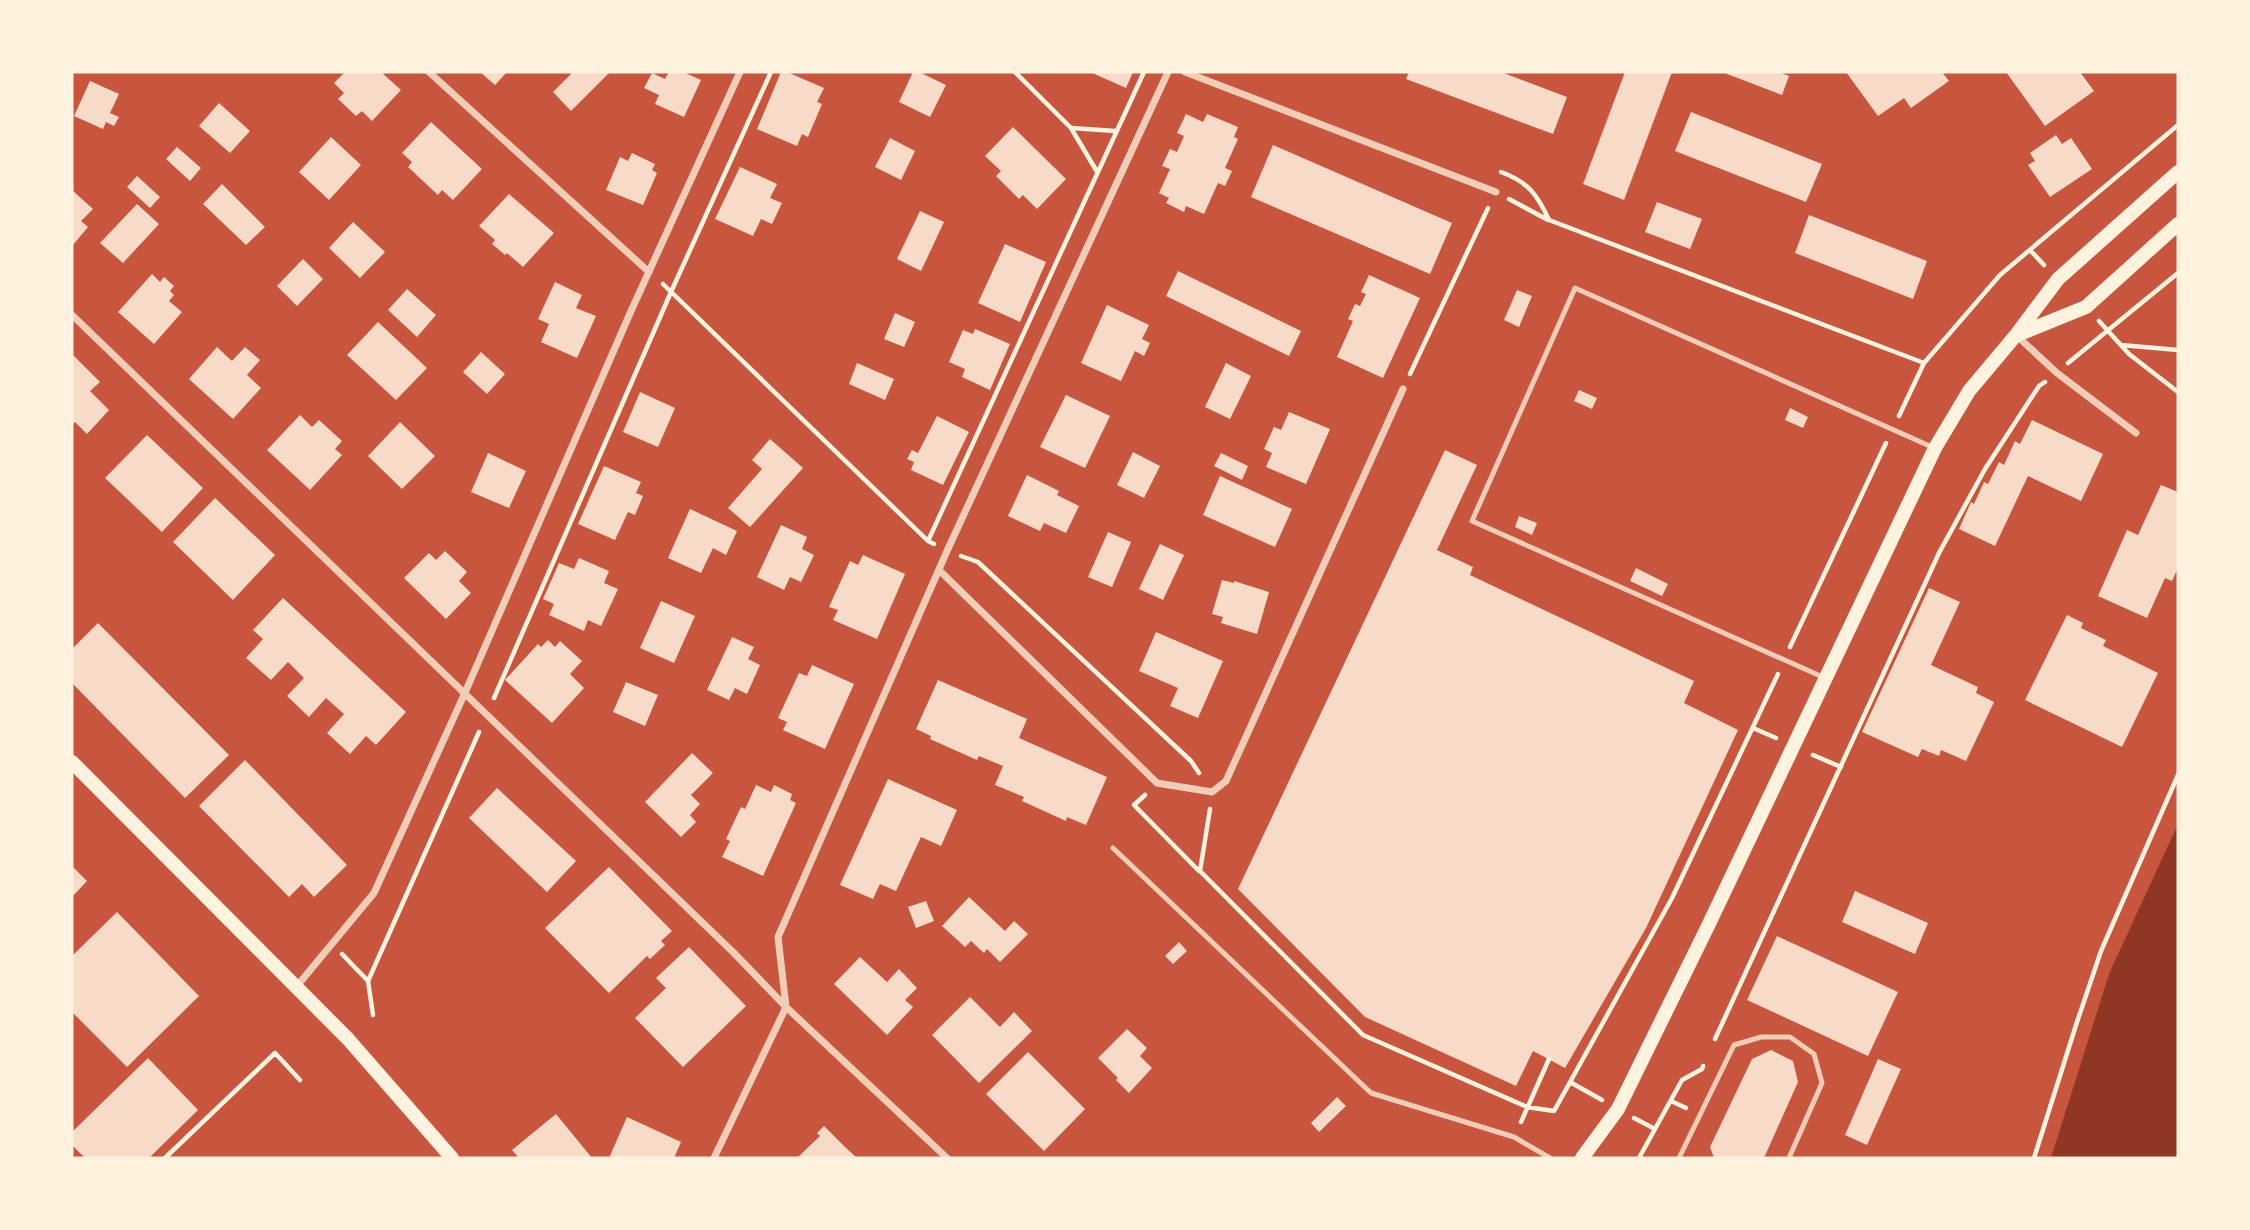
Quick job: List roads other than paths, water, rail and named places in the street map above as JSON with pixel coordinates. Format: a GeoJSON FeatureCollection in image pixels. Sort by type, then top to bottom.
{"type":"FeatureCollection","features":[{"type":"Feature","properties":{"kind":"main road"},"geometry":{"type":"LineString","coordinates":[[1583,1158],[1618,1109],[1935,448],[1969,391],[2058,279],[2178,172]]}},
{"type":"Feature","properties":{"kind":"main road"},"geometry":{"type":"LineString","coordinates":[[2016,335],[2086,307],[2178,224]]}},
{"type":"Feature","properties":{"kind":"main road"},"geometry":{"type":"LineString","coordinates":[[72,762],[297,986],[366,1058],[452,1158]]}},
{"type":"Feature","properties":{"kind":"street"},"geometry":{"type":"LineString","coordinates":[[429,72],[649,272]]}},
{"type":"Feature","properties":{"kind":"street"},"geometry":{"type":"LineString","coordinates":[[297,986],[374,893],[740,72]]}},
{"type":"Feature","properties":{"kind":"street"},"geometry":{"type":"LineString","coordinates":[[714,1158],[786,1007],[778,937],[947,551],[1168,72]]}},
{"type":"Feature","properties":{"kind":"street"},"geometry":{"type":"LineString","coordinates":[[1185,72],[1496,192]]}},
{"type":"Feature","properties":{"kind":"street"},"geometry":{"type":"LineString","coordinates":[[72,314],[786,1007],[947,1158]]}},
{"type":"Feature","properties":{"kind":"street"},"geometry":{"type":"LineString","coordinates":[[2016,335],[2057,373],[2136,433]]}},
{"type":"Feature","properties":{"kind":"street"},"geometry":{"type":"LineString","coordinates":[[940,570],[1157,783],[1213,792],[1226,781],[1403,389]]}},
{"type":"Feature","properties":{"kind":"lane"},"geometry":{"type":"LineString","coordinates":[[1825,678],[1472,521],[1575,288],[1935,448]]}},
{"type":"Feature","properties":{"kind":"lane"},"geometry":{"type":"LineString","coordinates":[[1113,848],[1371,1093],[1514,1137],[1550,1158]]}},
{"type":"Feature","properties":{"kind":"lane"},"geometry":{"type":"LineString","coordinates":[[1679,1158],[1734,1045],[1761,1037],[1790,1037],[1814,1054],[1822,1083],[1788,1158]]}}]}
